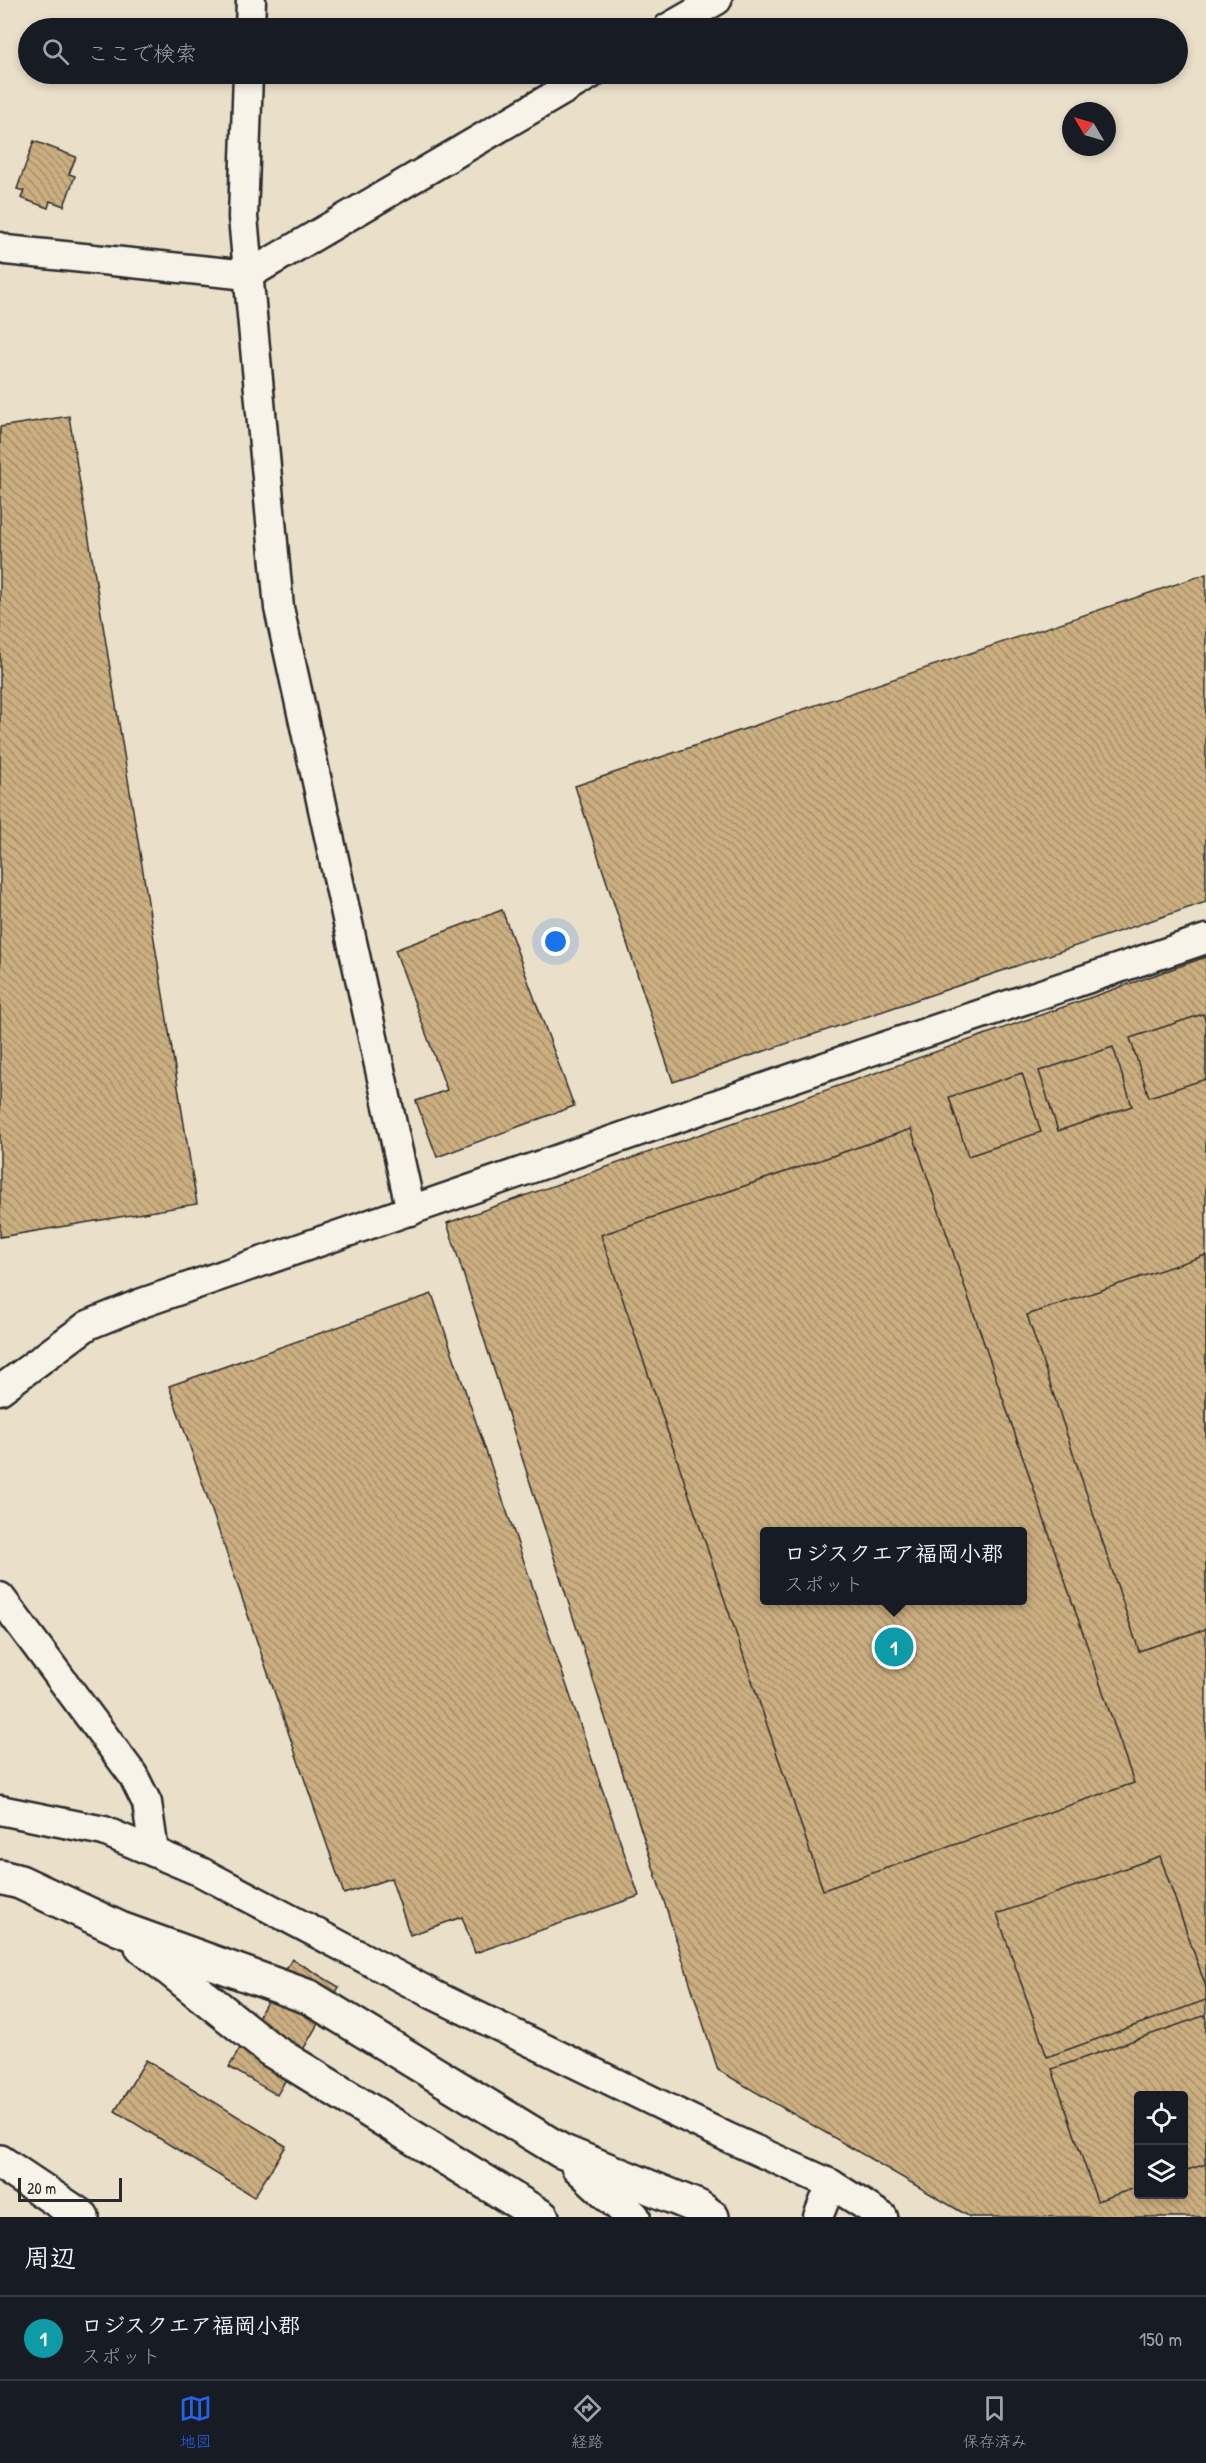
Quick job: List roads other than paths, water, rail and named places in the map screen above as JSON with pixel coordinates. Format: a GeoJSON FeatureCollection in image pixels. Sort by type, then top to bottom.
{"type":"FeatureCollection","features":[{"type":"Feature","properties":{"kind":"main road"},"geometry":{"type":"LineString","coordinates":[[0,1877],[20,1882],[120,1929],[309,1997],[561,2151],[698,2207],[712,2217]]}},
{"type":"Feature","properties":{"kind":"main road"},"geometry":{"type":"LineString","coordinates":[[120,1929],[271,2050],[535,2215]]}},
{"type":"Feature","properties":{"kind":"main road"},"geometry":{"type":"LineString","coordinates":[[561,2151],[633,2217]]}},
{"type":"Feature","properties":{"kind":"main road"},"geometry":{"type":"LineString","coordinates":[[0,2162],[82,2217]]}},
{"type":"Feature","properties":{"kind":"street"},"geometry":{"type":"LineString","coordinates":[[250,18],[251,0]]}},
{"type":"Feature","properties":{"kind":"street"},"geometry":{"type":"LineString","coordinates":[[686,18],[717,0]]}},
{"type":"Feature","properties":{"kind":"street"},"geometry":{"type":"LineString","coordinates":[[248,84],[243,217],[279,608],[411,1211]]}},
{"type":"Feature","properties":{"kind":"street"},"geometry":{"type":"LineString","coordinates":[[0,248],[248,274],[574,84]]}},
{"type":"Feature","properties":{"kind":"street"},"geometry":{"type":"LineString","coordinates":[[0,1390],[88,1325],[142,1303],[862,1054],[1206,939]]}},
{"type":"Feature","properties":{"kind":"street"},"geometry":{"type":"LineString","coordinates":[[0,1597],[133,1775],[147,1803],[154,1852]]}},
{"type":"Feature","properties":{"kind":"street"},"geometry":{"type":"LineString","coordinates":[[0,1809],[104,1832],[201,1872],[434,1995],[729,2138],[831,2184],[883,2217]]}},
{"type":"Feature","properties":{"kind":"street"},"geometry":{"type":"LineString","coordinates":[[818,2217],[831,2184]]}},
{"type":"Feature","properties":{"kind":"place","name":"ロジスクエア福岡小郡"},"geometry":{"type":"Point","coordinates":[894,1647]}}]}
